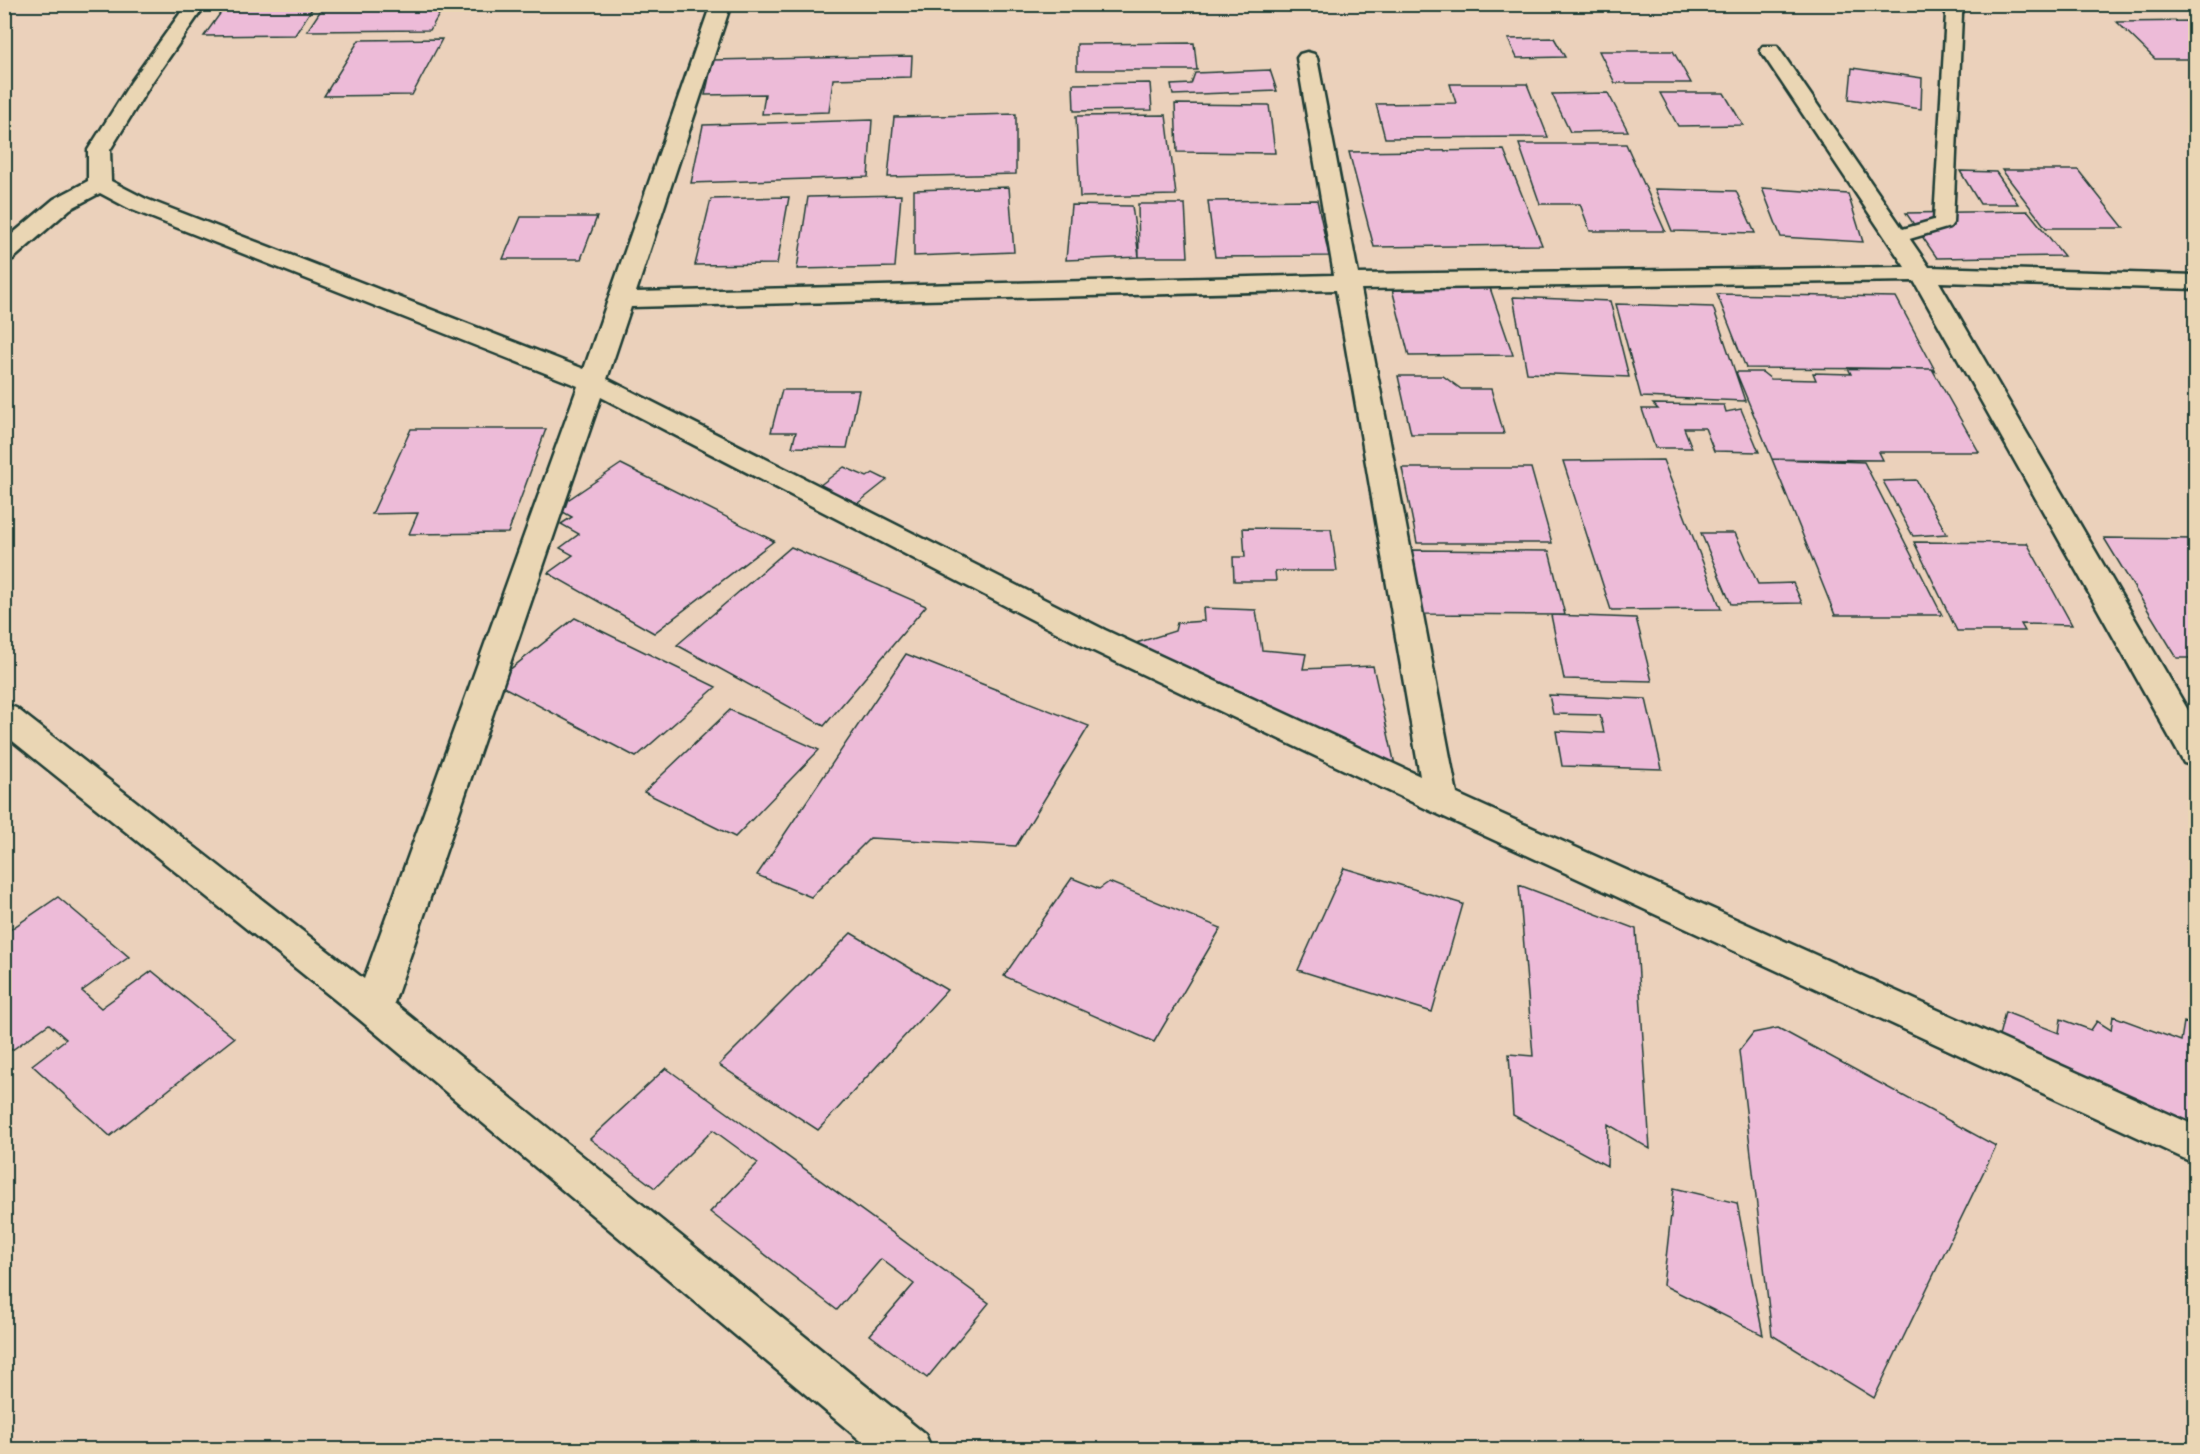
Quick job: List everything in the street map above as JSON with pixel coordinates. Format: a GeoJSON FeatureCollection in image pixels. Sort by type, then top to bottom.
{"type":"FeatureCollection","features":[{"type":"Feature","properties":{"kind":"street"},"geometry":{"type":"LineString","coordinates":[[100,184],[99,150],[142,82],[196,4]]}},
{"type":"Feature","properties":{"kind":"street"},"geometry":{"type":"LineString","coordinates":[[373,1008],[593,382],[720,4]]}},
{"type":"Feature","properties":{"kind":"street"},"geometry":{"type":"LineString","coordinates":[[1770,50],[1922,274],[2196,754]]}},
{"type":"Feature","properties":{"kind":"street"},"geometry":{"type":"LineString","coordinates":[[1307,58],[1441,801]]}},
{"type":"Feature","properties":{"kind":"street"},"geometry":{"type":"LineString","coordinates":[[4,254],[62,204],[100,184]]}},
{"type":"Feature","properties":{"kind":"street"},"geometry":{"type":"LineString","coordinates":[[100,184],[138,204],[593,382],[1094,638],[1441,801],[2196,1146]]}},
{"type":"Feature","properties":{"kind":"street"},"geometry":{"type":"LineString","coordinates":[[619,300],[1346,282],[1922,274],[2196,282]]}},
{"type":"Feature","properties":{"kind":"street"},"geometry":{"type":"LineString","coordinates":[[4,716],[373,1008],[909,1449]]}},
{"type":"Feature","properties":{"kind":"lane"},"geometry":{"type":"LineString","coordinates":[[1896,237],[1942,223],[1954,14],[1957,4]]}},
{"type":"Feature","properties":{"kind":"building"},"geometry":{"type":"Polygon","coordinates":[[[227,4],[315,4],[295,35],[204,36],[227,4]]]}},
{"type":"Feature","properties":{"kind":"building"},"geometry":{"type":"Polygon","coordinates":[[[325,4],[445,4],[430,30],[307,31],[325,4]]]}},
{"type":"Feature","properties":{"kind":"building"},"geometry":{"type":"Polygon","coordinates":[[[2196,21],[2196,59],[2155,59],[2117,22],[2196,21]]]}},
{"type":"Feature","properties":{"kind":"building"},"geometry":{"type":"Polygon","coordinates":[[[1554,38],[1565,57],[1517,58],[1508,39],[1554,38]]]}},
{"type":"Feature","properties":{"kind":"building"},"geometry":{"type":"Polygon","coordinates":[[[442,39],[412,95],[324,96],[359,40],[442,39]]]}},
{"type":"Feature","properties":{"kind":"building"},"geometry":{"type":"Polygon","coordinates":[[[1194,43],[1197,70],[1077,70],[1077,44],[1194,43]]]}},
{"type":"Feature","properties":{"kind":"building"},"geometry":{"type":"Polygon","coordinates":[[[1599,51],[1673,51],[1691,83],[1615,83],[1599,51]]]}},
{"type":"Feature","properties":{"kind":"building"},"geometry":{"type":"Polygon","coordinates":[[[912,56],[911,77],[833,79],[829,112],[762,114],[765,94],[705,95],[713,60],[912,56]]]}},
{"type":"Feature","properties":{"kind":"building"},"geometry":{"type":"Polygon","coordinates":[[[1852,68],[1922,78],[1921,109],[1849,99],[1852,68]]]}},
{"type":"Feature","properties":{"kind":"building"},"geometry":{"type":"Polygon","coordinates":[[[1270,70],[1277,91],[1173,95],[1171,85],[1191,84],[1195,73],[1270,70]]]}},
{"type":"Feature","properties":{"kind":"building"},"geometry":{"type":"Polygon","coordinates":[[[1150,83],[1152,110],[1074,111],[1073,84],[1150,83]]]}},
{"type":"Feature","properties":{"kind":"building"},"geometry":{"type":"Polygon","coordinates":[[[1450,84],[1527,84],[1548,137],[1385,138],[1376,104],[1456,103],[1450,84]]]}},
{"type":"Feature","properties":{"kind":"building"},"geometry":{"type":"Polygon","coordinates":[[[1608,93],[1628,131],[1570,132],[1552,94],[1608,93]]]}},
{"type":"Feature","properties":{"kind":"building"},"geometry":{"type":"Polygon","coordinates":[[[1660,93],[1724,93],[1743,125],[1678,126],[1660,93]]]}},
{"type":"Feature","properties":{"kind":"building"},"geometry":{"type":"Polygon","coordinates":[[[1175,104],[1269,105],[1275,153],[1177,152],[1175,104]]]}},
{"type":"Feature","properties":{"kind":"building"},"geometry":{"type":"Polygon","coordinates":[[[1016,114],[1016,174],[888,177],[894,117],[1016,114]]]}},
{"type":"Feature","properties":{"kind":"building"},"geometry":{"type":"Polygon","coordinates":[[[1166,115],[1176,195],[1080,197],[1076,116],[1166,115]]]}},
{"type":"Feature","properties":{"kind":"building"},"geometry":{"type":"Polygon","coordinates":[[[872,120],[868,177],[691,183],[703,125],[872,120]]]}},
{"type":"Feature","properties":{"kind":"building"},"geometry":{"type":"Polygon","coordinates":[[[1519,144],[1626,144],[1665,231],[1590,231],[1580,204],[1540,204],[1519,144]]]}},
{"type":"Feature","properties":{"kind":"building"},"geometry":{"type":"Polygon","coordinates":[[[1504,150],[1542,245],[1374,247],[1349,152],[1504,150]]]}},
{"type":"Feature","properties":{"kind":"building"},"geometry":{"type":"Polygon","coordinates":[[[2002,170],[2078,170],[2124,228],[2046,228],[2002,170]]]}},
{"type":"Feature","properties":{"kind":"building"},"geometry":{"type":"Polygon","coordinates":[[[1960,171],[1996,172],[2018,204],[1980,204],[1960,171]]]}},
{"type":"Feature","properties":{"kind":"building"},"geometry":{"type":"Polygon","coordinates":[[[1009,187],[1014,252],[914,256],[914,190],[1009,187]]]}},
{"type":"Feature","properties":{"kind":"building"},"geometry":{"type":"Polygon","coordinates":[[[1762,188],[1848,194],[1863,242],[1781,237],[1762,188]]]}},
{"type":"Feature","properties":{"kind":"building"},"geometry":{"type":"Polygon","coordinates":[[[1655,189],[1736,191],[1755,233],[1672,231],[1655,189]]]}},
{"type":"Feature","properties":{"kind":"building"},"geometry":{"type":"Polygon","coordinates":[[[901,195],[895,267],[797,269],[808,197],[901,195]]]}},
{"type":"Feature","properties":{"kind":"building"},"geometry":{"type":"Polygon","coordinates":[[[789,197],[777,264],[695,265],[711,199],[789,197]]]}},
{"type":"Feature","properties":{"kind":"building"},"geometry":{"type":"Polygon","coordinates":[[[1317,200],[1329,256],[1215,257],[1208,201],[1317,200]]]}},
{"type":"Feature","properties":{"kind":"building"},"geometry":{"type":"Polygon","coordinates":[[[1138,204],[1185,204],[1188,257],[1139,257],[1138,204]]]}},
{"type":"Feature","properties":{"kind":"building"},"geometry":{"type":"Polygon","coordinates":[[[1071,205],[1132,206],[1139,257],[1066,260],[1071,205]]]}},
{"type":"Feature","properties":{"kind":"building"},"geometry":{"type":"Polygon","coordinates":[[[2028,211],[2064,256],[1937,258],[1906,213],[2028,211]]]}},
{"type":"Feature","properties":{"kind":"building"},"geometry":{"type":"Polygon","coordinates":[[[521,217],[597,217],[581,259],[503,259],[521,217]]]}},
{"type":"Feature","properties":{"kind":"building"},"geometry":{"type":"Polygon","coordinates":[[[1490,288],[1513,355],[1409,356],[1392,289],[1490,288]]]}},
{"type":"Feature","properties":{"kind":"building"},"geometry":{"type":"Polygon","coordinates":[[[1717,294],[1896,297],[1936,372],[1932,369],[1746,368],[1717,294]]]}},
{"type":"Feature","properties":{"kind":"building"},"geometry":{"type":"Polygon","coordinates":[[[1513,297],[1610,301],[1629,377],[1527,373],[1513,297]]]}},
{"type":"Feature","properties":{"kind":"building"},"geometry":{"type":"Polygon","coordinates":[[[1616,304],[1713,307],[1745,401],[1641,397],[1616,304]]]}},
{"type":"Feature","properties":{"kind":"building"},"geometry":{"type":"Polygon","coordinates":[[[1848,368],[1932,369],[1979,452],[1879,452],[1883,460],[1772,459],[1736,372],[1762,372],[1771,379],[1816,380],[1813,373],[1851,374],[1848,368]]]}},
{"type":"Feature","properties":{"kind":"building"},"geometry":{"type":"Polygon","coordinates":[[[1398,376],[1443,376],[1461,389],[1491,389],[1504,434],[1411,434],[1398,376]]]}},
{"type":"Feature","properties":{"kind":"building"},"geometry":{"type":"Polygon","coordinates":[[[782,390],[859,390],[847,448],[792,447],[796,432],[771,432],[782,390]]]}},
{"type":"Feature","properties":{"kind":"building"},"geometry":{"type":"Polygon","coordinates":[[[1653,404],[1724,405],[1726,412],[1741,409],[1759,452],[1714,451],[1705,428],[1684,428],[1692,448],[1655,448],[1642,409],[1658,409],[1653,404]]]}},
{"type":"Feature","properties":{"kind":"building"},"geometry":{"type":"Polygon","coordinates":[[[411,429],[546,429],[508,533],[409,534],[418,513],[372,514],[411,429]]]}},
{"type":"Feature","properties":{"kind":"building"},"geometry":{"type":"Polygon","coordinates":[[[1772,459],[1864,462],[1942,615],[1835,615],[1772,459]]]}},
{"type":"Feature","properties":{"kind":"building"},"geometry":{"type":"Polygon","coordinates":[[[1663,460],[1721,609],[1611,610],[1563,461],[1663,460]]]}},
{"type":"Feature","properties":{"kind":"building"},"geometry":{"type":"Polygon","coordinates":[[[621,464],[774,541],[654,633],[548,573],[573,555],[560,548],[579,534],[561,524],[572,517],[556,508],[621,464]]]}},
{"type":"Feature","properties":{"kind":"building"},"geometry":{"type":"Polygon","coordinates":[[[844,467],[867,477],[873,473],[887,480],[858,503],[819,486],[844,467]]]}},
{"type":"Feature","properties":{"kind":"building"},"geometry":{"type":"Polygon","coordinates":[[[1402,468],[1531,468],[1552,543],[1417,543],[1402,468]]]}},
{"type":"Feature","properties":{"kind":"building"},"geometry":{"type":"Polygon","coordinates":[[[1916,480],[1947,534],[1913,536],[1883,481],[1916,480]]]}},
{"type":"Feature","properties":{"kind":"building"},"geometry":{"type":"Polygon","coordinates":[[[1243,528],[1331,529],[1337,571],[1275,571],[1276,581],[1234,581],[1233,557],[1245,557],[1243,528]]]}},
{"type":"Feature","properties":{"kind":"building"},"geometry":{"type":"Polygon","coordinates":[[[1701,533],[1735,533],[1758,584],[1793,583],[1802,603],[1731,604],[1701,533]]]}},
{"type":"Feature","properties":{"kind":"building"},"geometry":{"type":"Polygon","coordinates":[[[2104,538],[2196,539],[2196,658],[2177,658],[2104,538]]]}},
{"type":"Feature","properties":{"kind":"building"},"geometry":{"type":"Polygon","coordinates":[[[1914,542],[2027,543],[2072,625],[2021,624],[2025,631],[1957,631],[1914,542]]]}},
{"type":"Feature","properties":{"kind":"building"},"geometry":{"type":"Polygon","coordinates":[[[791,547],[926,606],[824,726],[677,645],[791,547]]]}},
{"type":"Feature","properties":{"kind":"building"},"geometry":{"type":"Polygon","coordinates":[[[1409,550],[1549,551],[1565,615],[1420,614],[1409,550]]]}},
{"type":"Feature","properties":{"kind":"building"},"geometry":{"type":"Polygon","coordinates":[[[1203,608],[1256,610],[1262,650],[1306,654],[1303,669],[1373,666],[1395,765],[1133,644],[1175,631],[1177,623],[1204,621],[1203,608]]]}},
{"type":"Feature","properties":{"kind":"building"},"geometry":{"type":"Polygon","coordinates":[[[1551,615],[1636,618],[1652,681],[1564,679],[1551,615]]]}},
{"type":"Feature","properties":{"kind":"building"},"geometry":{"type":"Polygon","coordinates":[[[575,618],[716,687],[636,757],[494,682],[575,618]]]}},
{"type":"Feature","properties":{"kind":"building"},"geometry":{"type":"Polygon","coordinates":[[[906,654],[1089,726],[1016,846],[870,838],[811,897],[757,875],[906,654]]]}},
{"type":"Feature","properties":{"kind":"building"},"geometry":{"type":"Polygon","coordinates":[[[1549,695],[1646,699],[1662,769],[1562,766],[1556,731],[1604,733],[1600,715],[1553,714],[1549,695]]]}},
{"type":"Feature","properties":{"kind":"building"},"geometry":{"type":"Polygon","coordinates":[[[730,710],[819,750],[735,837],[644,792],[730,710]]]}},
{"type":"Feature","properties":{"kind":"building"},"geometry":{"type":"Polygon","coordinates":[[[1344,868],[1463,904],[1432,1012],[1298,970],[1344,868]]]}},
{"type":"Feature","properties":{"kind":"building"},"geometry":{"type":"Polygon","coordinates":[[[1072,878],[1099,889],[1109,882],[1221,928],[1154,1042],[1004,976],[1072,878]]]}},
{"type":"Feature","properties":{"kind":"building"},"geometry":{"type":"Polygon","coordinates":[[[1519,885],[1636,929],[1650,1149],[1608,1124],[1607,1166],[1513,1115],[1509,1054],[1533,1056],[1519,885]]]}},
{"type":"Feature","properties":{"kind":"building"},"geometry":{"type":"Polygon","coordinates":[[[58,897],[129,957],[82,991],[101,1008],[152,971],[234,1038],[110,1136],[32,1065],[66,1039],[49,1024],[12,1050],[4,1043],[4,934],[58,897]]]}},
{"type":"Feature","properties":{"kind":"building"},"geometry":{"type":"Polygon","coordinates":[[[851,933],[947,990],[818,1130],[719,1065],[851,933]]]}},
{"type":"Feature","properties":{"kind":"building"},"geometry":{"type":"Polygon","coordinates":[[[2005,1012],[2059,1033],[2061,1019],[2091,1030],[2097,1021],[2111,1030],[2113,1016],[2181,1041],[2184,1022],[2196,1026],[2196,1124],[1996,1048],[2005,1012]]]}},
{"type":"Feature","properties":{"kind":"building"},"geometry":{"type":"Polygon","coordinates":[[[1778,1028],[1996,1146],[1874,1398],[1772,1335],[1739,1051],[1753,1033],[1778,1028]]]}},
{"type":"Feature","properties":{"kind":"building"},"geometry":{"type":"Polygon","coordinates":[[[666,1068],[989,1303],[927,1378],[870,1335],[914,1284],[881,1259],[837,1310],[710,1212],[758,1163],[713,1130],[655,1188],[590,1139],[666,1068]]]}},
{"type":"Feature","properties":{"kind":"building"},"geometry":{"type":"Polygon","coordinates":[[[1674,1188],[1737,1203],[1763,1335],[1663,1285],[1674,1188]]]}}]}
